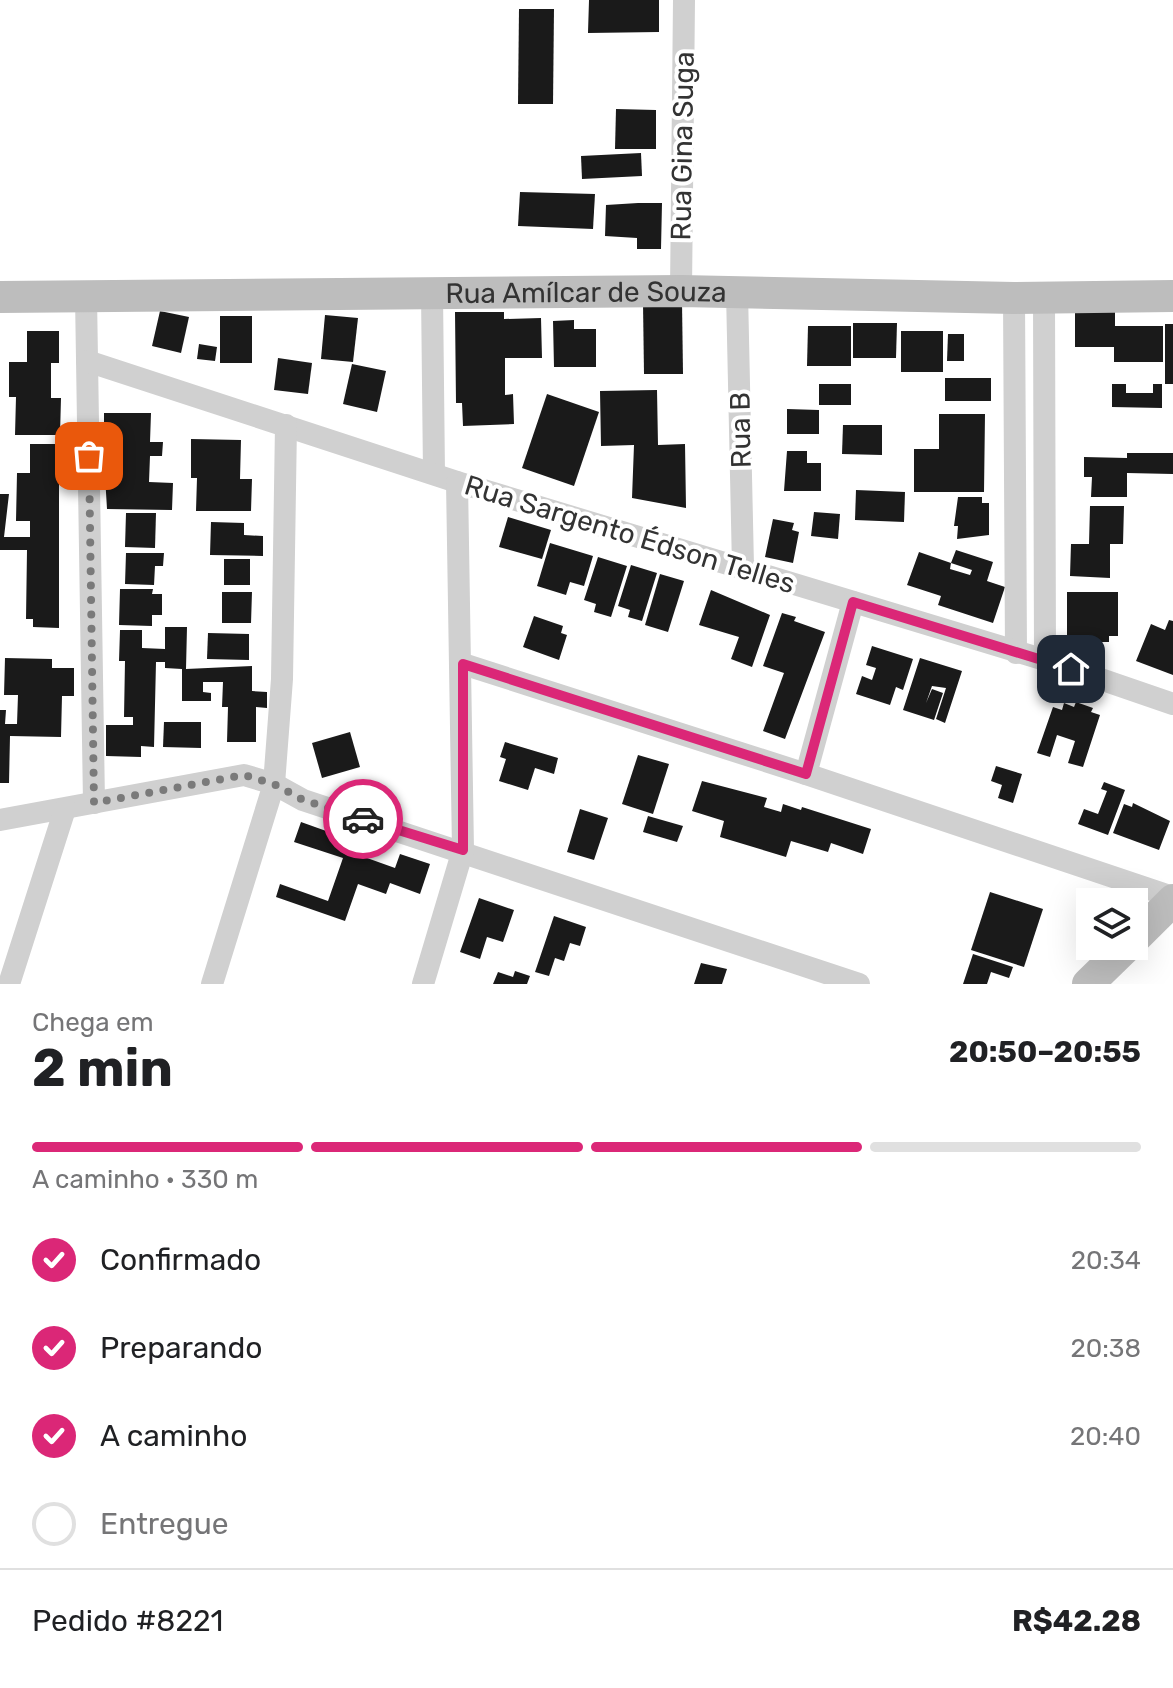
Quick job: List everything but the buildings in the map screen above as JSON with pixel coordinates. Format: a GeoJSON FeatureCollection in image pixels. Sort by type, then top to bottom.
{"type":"FeatureCollection","features":[{"type":"Feature","properties":{"kind":"street","name":"Rua Gina Suga"},"geometry":{"type":"LineString","coordinates":[[681,291],[684,0]]}},
{"type":"Feature","properties":{"kind":"street","name":"Rua Amílcar de Souza"},"geometry":{"type":"LineString","coordinates":[[0,297],[681,291],[1029,298],[1173,296]]}},
{"type":"Feature","properties":{"kind":"street","name":"Rua B"},"geometry":{"type":"LineString","coordinates":[[737,292],[743,567]]}},
{"type":"Feature","properties":{"kind":"street"},"geometry":{"type":"LineString","coordinates":[[432,293],[434,474]]}},
{"type":"Feature","properties":{"kind":"street"},"geometry":{"type":"LineString","coordinates":[[86,296],[94,803]]}},
{"type":"Feature","properties":{"kind":"street"},"geometry":{"type":"LineString","coordinates":[[1029,298],[1045,449],[1045,660]]}},
{"type":"Feature","properties":{"kind":"street"},"geometry":{"type":"LineString","coordinates":[[1016,653],[1016,450],[1029,298]]}},
{"type":"Feature","properties":{"kind":"street","name":"Rua Sargento Édson Telles"},"geometry":{"type":"LineString","coordinates":[[87,361],[457,482],[1045,660],[1173,704]]}},
{"type":"Feature","properties":{"kind":"street"},"geometry":{"type":"LineString","coordinates":[[212,984],[274,784],[282,679],[286,425]]}},
{"type":"Feature","properties":{"kind":"street"},"geometry":{"type":"LineString","coordinates":[[1016,450],[1045,449]]}},
{"type":"Feature","properties":{"kind":"street"},"geometry":{"type":"LineString","coordinates":[[423,984],[463,850],[463,664],[457,482]]}},
{"type":"Feature","properties":{"kind":"street"},"geometry":{"type":"LineString","coordinates":[[806,774],[853,602]]}},
{"type":"Feature","properties":{"kind":"street"},"geometry":{"type":"LineString","coordinates":[[463,664],[806,774],[1173,899],[1148,925]]}},
{"type":"Feature","properties":{"kind":"street"},"geometry":{"type":"LineString","coordinates":[[0,820],[244,775],[274,784],[303,800],[463,850],[859,984]]}},
{"type":"Feature","properties":{"kind":"street"},"geometry":{"type":"LineString","coordinates":[[9,984],[65,809]]}},
{"type":"Feature","properties":{"kind":"street"},"geometry":{"type":"LineString","coordinates":[[1088,984],[1113,960]]}},
{"type":"Feature","properties":{"kind":"way so far"},"geometry":{"type":"LineString","coordinates":[[89,456],[94,803],[244,775],[274,784],[303,800],[363,819]]}},
{"type":"Feature","properties":{"kind":"route"},"geometry":{"type":"LineString","coordinates":[[363,819],[463,850],[463,664],[806,774],[853,602],[1071,669]]}}]}
